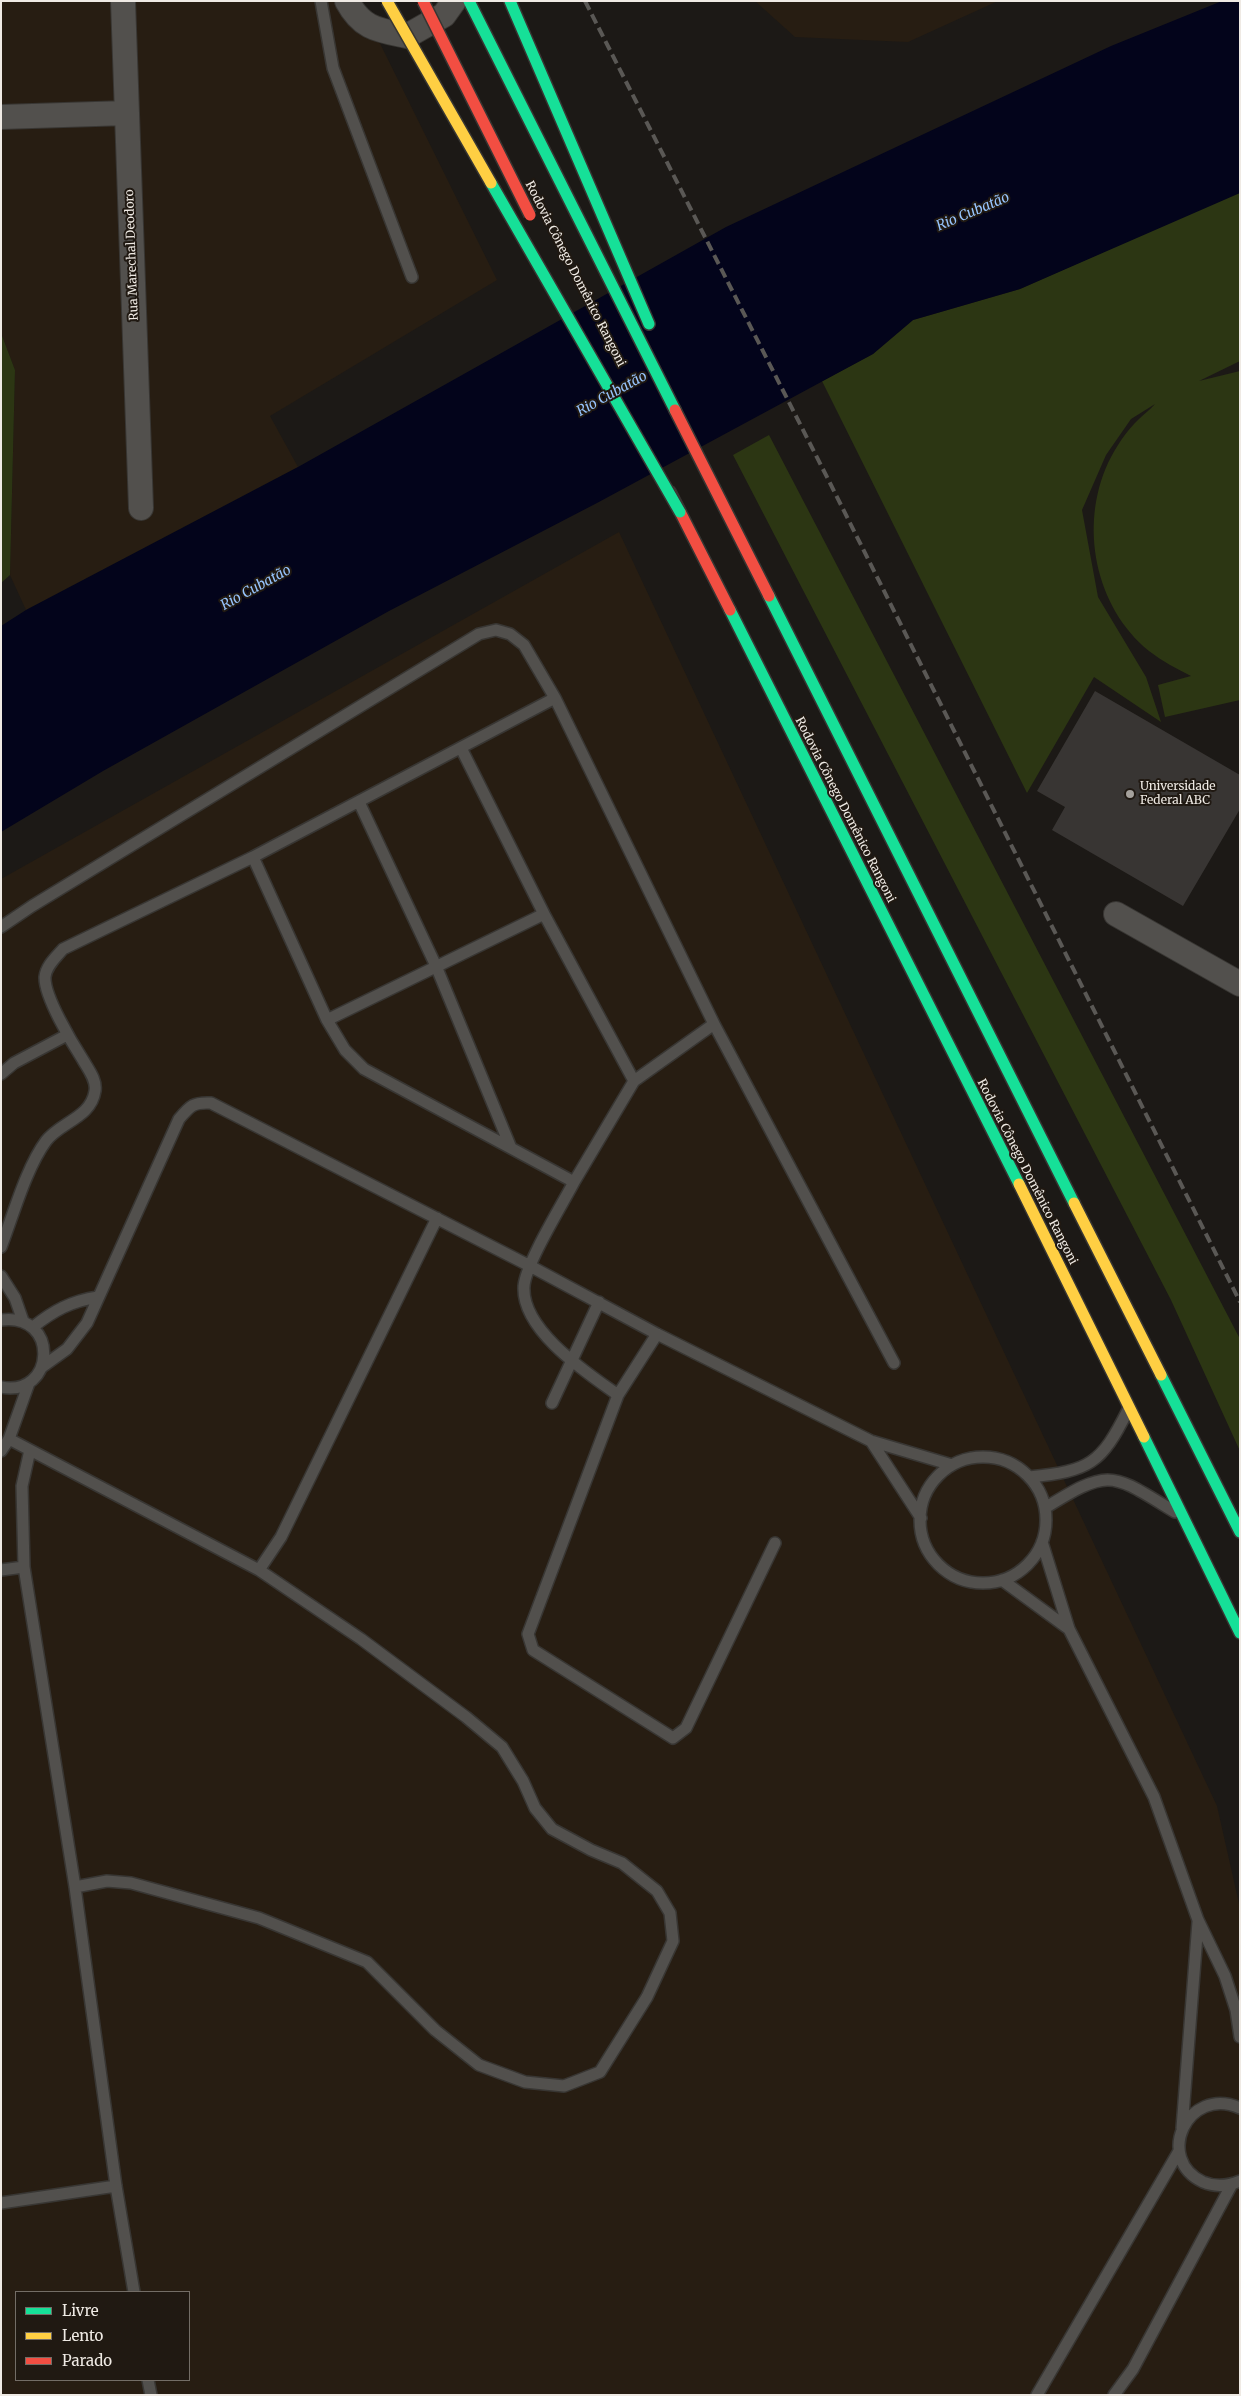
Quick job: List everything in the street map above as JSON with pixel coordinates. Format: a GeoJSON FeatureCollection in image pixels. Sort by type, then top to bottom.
{"type":"FeatureCollection","features":[{"type":"Feature","properties":{"kind":"highway"},"geometry":{"type":"LineString","coordinates":[[387,1],[680,512]]}},
{"type":"Feature","properties":{"kind":"highway","name":"Rodovia Cônego Domênico Rangoni"},"geometry":{"type":"LineString","coordinates":[[423,1],[534,223]]}},
{"type":"Feature","properties":{"kind":"highway"},"geometry":{"type":"LineString","coordinates":[[469,1],[1240,1532]]}},
{"type":"Feature","properties":{"kind":"highway"},"geometry":{"type":"LineString","coordinates":[[510,1],[626,266],[652,331]]}},
{"type":"Feature","properties":{"kind":"highway","name":"Rodovia Cônego Domênico Rangoni"},"geometry":{"type":"LineString","coordinates":[[574,302],[811,776],[1036,1219],[1240,1633]]}},
{"type":"Feature","properties":{"kind":"highway"},"geometry":{"type":"LineString","coordinates":[[663,359],[710,479]]}},
{"type":"Feature","properties":{"kind":"street","name":"Rua Marechal Deodoro"},"geometry":{"type":"LineString","coordinates":[[123,1],[141,508]]}},
{"type":"Feature","properties":{"kind":"street"},"geometry":{"type":"LineString","coordinates":[[347,1],[356,17],[372,29],[407,36],[444,15],[454,1]]}},
{"type":"Feature","properties":{"kind":"street"},"geometry":{"type":"LineString","coordinates":[[1,117],[127,113]]}},
{"type":"Feature","properties":{"kind":"street"},"geometry":{"type":"LineString","coordinates":[[1116,914],[1240,984]]}},
{"type":"Feature","properties":{"kind":"lane"},"geometry":{"type":"LineString","coordinates":[[321,1],[333,68],[412,277]]}},
{"type":"Feature","properties":{"kind":"lane"},"geometry":{"type":"LineString","coordinates":[[1,927],[32,906],[479,634],[496,630],[510,634],[524,644],[556,698],[714,1024],[894,1363]]}},
{"type":"Feature","properties":{"kind":"lane"},"geometry":{"type":"LineString","coordinates":[[1,1247],[35,1158],[46,1140],[83,1114],[92,1104],[96,1090],[92,1076],[67,1035],[47,989],[45,976],[50,963],[63,949],[252,857],[556,698]]}},
{"type":"Feature","properties":{"kind":"lane"},"geometry":{"type":"LineString","coordinates":[[461,748],[544,914],[634,1081]]}},
{"type":"Feature","properties":{"kind":"lane"},"geometry":{"type":"LineString","coordinates":[[359,802],[436,966],[511,1148]]}},
{"type":"Feature","properties":{"kind":"lane"},"geometry":{"type":"LineString","coordinates":[[252,857],[327,1020],[345,1050],[364,1069],[574,1182]]}},
{"type":"Feature","properties":{"kind":"lane"},"geometry":{"type":"LineString","coordinates":[[327,1020],[544,914]]}},
{"type":"Feature","properties":{"kind":"lane"},"geometry":{"type":"LineString","coordinates":[[618,1396],[570,1362],[535,1322],[526,1303],[524,1285],[530,1266],[574,1182],[634,1081],[714,1024]]}},
{"type":"Feature","properties":{"kind":"lane"},"geometry":{"type":"LineString","coordinates":[[1,1074],[14,1063],[67,1035]]}},
{"type":"Feature","properties":{"kind":"lane"},"geometry":{"type":"LineString","coordinates":[[1,1451],[9,1439],[29,1383],[42,1367],[67,1349],[79,1336],[87,1323],[179,1119],[188,1108],[198,1102],[211,1103],[530,1266],[657,1334],[871,1441],[952,1465]]}},
{"type":"Feature","properties":{"kind":"lane"},"geometry":{"type":"LineString","coordinates":[[259,1570],[281,1537],[437,1218]]}},
{"type":"Feature","properties":{"kind":"lane"},"geometry":{"type":"LineString","coordinates":[[1,1276],[28,1324],[42,1339],[45,1353],[42,1367]]}},
{"type":"Feature","properties":{"kind":"lane"},"geometry":{"type":"LineString","coordinates":[[1,1320],[12,1319],[28,1324],[66,1304],[98,1297]]}},
{"type":"Feature","properties":{"kind":"lane"},"geometry":{"type":"LineString","coordinates":[[552,1402],[599,1302]]}},
{"type":"Feature","properties":{"kind":"lane"},"geometry":{"type":"LineString","coordinates":[[657,1334],[618,1396],[528,1634],[533,1650],[673,1738],[686,1728],[776,1543]]}},
{"type":"Feature","properties":{"kind":"lane"},"geometry":{"type":"LineString","coordinates":[[1,1387],[19,1387],[29,1383]]}},
{"type":"Feature","properties":{"kind":"lane"},"geometry":{"type":"LineString","coordinates":[[1029,1476],[1067,1473],[1085,1466],[1102,1455],[1129,1408]]}},
{"type":"Feature","properties":{"kind":"lane"},"geometry":{"type":"LineString","coordinates":[[9,1439],[259,1570],[361,1638],[466,1716],[502,1747],[535,1808],[552,1829],[591,1850],[622,1863],[657,1891],[670,1913],[673,1940],[647,1998],[600,2072],[564,2086],[525,2082],[480,2065],[436,2030],[367,1962],[259,1918],[131,1883],[107,1881],[75,1887]]}},
{"type":"Feature","properties":{"kind":"lane"},"geometry":{"type":"LineString","coordinates":[[871,1441],[921,1518]]}},
{"type":"Feature","properties":{"kind":"lane"},"geometry":{"type":"LineString","coordinates":[[30,1450],[22,1486],[24,1566],[75,1887],[116,2186],[134,2291]]}},
{"type":"Feature","properties":{"kind":"lane"},"geometry":{"type":"LineString","coordinates":[[979,1457],[993,1458],[1019,1468],[1029,1476],[1040,1491],[1047,1520],[1042,1542],[1036,1555],[1026,1566],[1002,1580],[987,1583],[958,1578],[945,1570],[935,1560],[926,1548],[922,1533],[921,1518],[924,1500],[933,1482],[952,1465],[979,1457]]}},
{"type":"Feature","properties":{"kind":"lane"},"geometry":{"type":"LineString","coordinates":[[1045,1508],[1079,1486],[1096,1480],[1112,1479],[1128,1484],[1183,1517]]}},
{"type":"Feature","properties":{"kind":"lane"},"geometry":{"type":"LineString","coordinates":[[1042,1542],[1069,1629],[1154,1797],[1198,1920],[1226,1976],[1236,2010],[1240,2037]]}},
{"type":"Feature","properties":{"kind":"lane"},"geometry":{"type":"LineString","coordinates":[[1,1570],[24,1566]]}},
{"type":"Feature","properties":{"kind":"lane"},"geometry":{"type":"LineString","coordinates":[[1002,1580],[1069,1629]]}},
{"type":"Feature","properties":{"kind":"lane"},"geometry":{"type":"LineString","coordinates":[[1198,1920],[1179,2151],[1189,2172],[1198,2180],[1209,2184],[1236,2182]]}},
{"type":"Feature","properties":{"kind":"lane"},"geometry":{"type":"LineString","coordinates":[[1182,2128],[1197,2110],[1208,2105],[1220,2103],[1240,2108]]}},
{"type":"Feature","properties":{"kind":"lane"},"geometry":{"type":"LineString","coordinates":[[1037,2395],[1179,2151]]}},
{"type":"Feature","properties":{"kind":"lane"},"geometry":{"type":"LineString","coordinates":[[1114,2395],[1133,2369],[1236,2182]]}},
{"type":"Feature","properties":{"kind":"lane"},"geometry":{"type":"LineString","coordinates":[[1,2203],[116,2186]]}},
{"type":"Feature","properties":{"kind":"lane"},"geometry":{"type":"LineString","coordinates":[[148,2381],[151,2395]]}},
{"type":"Feature","properties":{"kind":"shaded area"},"geometry":{"type":"Polygon","coordinates":[[[1,1],[359,1],[497,280],[270,416],[298,467],[26,610],[10,575],[15,370],[1,333],[1,1]]]}},
{"type":"Feature","properties":{"kind":"shaded area"},"geometry":{"type":"Polygon","coordinates":[[[755,1],[998,1],[908,42],[795,37],[755,1]]]}},
{"type":"Feature","properties":{"kind":"shaded area"},"geometry":{"type":"Polygon","coordinates":[[[619,532],[1217,1806],[1240,1908],[1240,2395],[1,2395],[1,879],[619,532]]]}},
{"type":"Feature","properties":{"kind":"green space"},"geometry":{"type":"Polygon","coordinates":[[[1240,191],[1240,361],[1199,381],[1240,371],[1240,700],[1165,717],[1158,685],[1191,676],[1154,655],[1131,633],[1116,612],[1105,589],[1097,564],[1094,539],[1099,487],[1114,451],[1134,424],[1155,404],[1131,419],[1106,455],[1082,510],[1098,597],[1146,677],[1161,722],[1094,677],[1027,793],[822,381],[873,354],[913,320],[1020,289],[1240,191]]]}},
{"type":"Feature","properties":{"kind":"green space"},"geometry":{"type":"Polygon","coordinates":[[[1,333],[15,370],[10,575],[1,583],[1,333]]]}},
{"type":"Feature","properties":{"kind":"green space"},"geometry":{"type":"Polygon","coordinates":[[[769,435],[1240,1339],[1240,1451],[1171,1300],[733,455],[769,435]]]}},
{"type":"Feature","properties":{"kind":"water","name":"Rio Cubatão"},"geometry":{"type":"Polygon","coordinates":[[[1222,1],[1240,1],[1240,193],[1020,289],[913,320],[873,354],[597,503],[389,611],[103,771],[1,832],[1,626],[26,610],[298,467],[726,227],[1111,46],[1222,1]]]}},
{"type":"Feature","properties":{"kind":"building"},"geometry":{"type":"Polygon","coordinates":[[[1095,691],[1240,775],[1240,809],[1183,906],[1052,830],[1065,807],[1037,791],[1095,691]]]}},
{"type":"Feature","properties":{"kind":"railway"},"geometry":{"type":"LineString","coordinates":[[585,1],[830,483],[1240,1302]]}},
{"type":"Feature","properties":{"kind":"traffic: fast"},"geometry":{"type":"LineString","coordinates":[[469,1],[675,410]]}},
{"type":"Feature","properties":{"kind":"traffic: fast"},"geometry":{"type":"LineString","coordinates":[[510,1],[649,324]]}},
{"type":"Feature","properties":{"kind":"traffic: fast"},"geometry":{"type":"LineString","coordinates":[[491,183],[680,512]]}},
{"type":"Feature","properties":{"kind":"traffic: fast"},"geometry":{"type":"LineString","coordinates":[[769,596],[1074,1203]]}},
{"type":"Feature","properties":{"kind":"traffic: fast"},"geometry":{"type":"LineString","coordinates":[[730,610],[1019,1184]]}},
{"type":"Feature","properties":{"kind":"traffic: fast"},"geometry":{"type":"LineString","coordinates":[[1161,1375],[1240,1532]]}},
{"type":"Feature","properties":{"kind":"traffic: fast"},"geometry":{"type":"LineString","coordinates":[[1144,1437],[1240,1633]]}},
{"type":"Feature","properties":{"kind":"traffic: slow"},"geometry":{"type":"LineString","coordinates":[[387,1],[491,183]]}},
{"type":"Feature","properties":{"kind":"traffic: slow"},"geometry":{"type":"LineString","coordinates":[[1019,1184],[1144,1437]]}},
{"type":"Feature","properties":{"kind":"traffic: slow"},"geometry":{"type":"LineString","coordinates":[[1074,1203],[1161,1375]]}},
{"type":"Feature","properties":{"kind":"traffic: jam"},"geometry":{"type":"LineString","coordinates":[[423,1],[530,215]]}},
{"type":"Feature","properties":{"kind":"traffic: jam"},"geometry":{"type":"LineString","coordinates":[[675,410],[769,596]]}},
{"type":"Feature","properties":{"kind":"traffic: jam"},"geometry":{"type":"LineString","coordinates":[[670,492],[730,610]]}},
{"type":"Feature","properties":{"kind":"place","name":"Universidade Federal ABC"},"geometry":{"type":"Point","coordinates":[1130,794]}}]}
